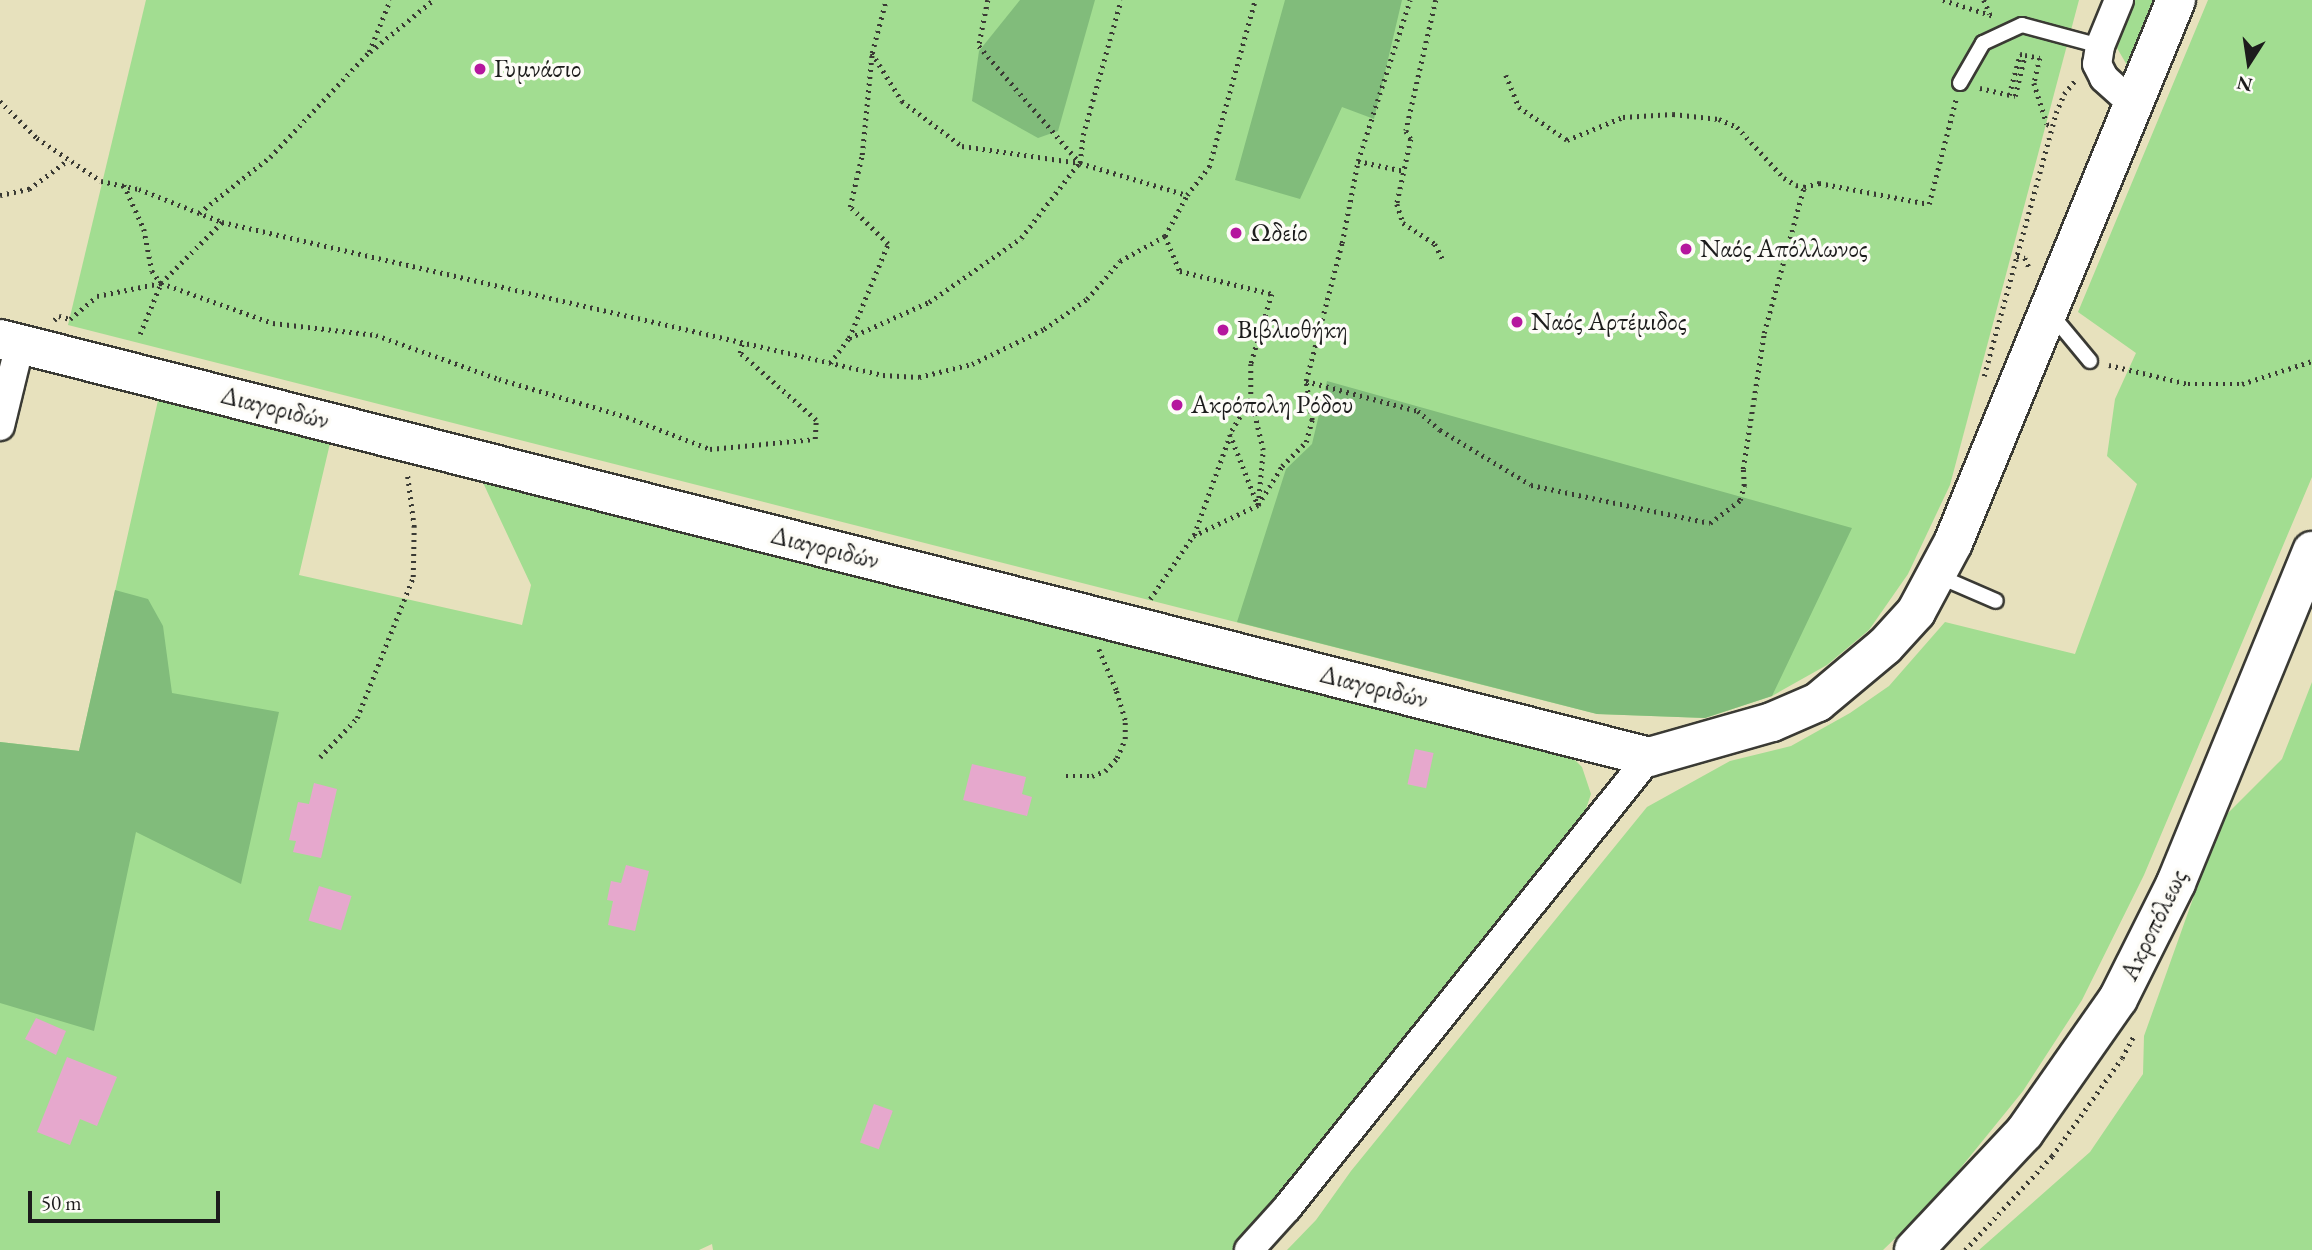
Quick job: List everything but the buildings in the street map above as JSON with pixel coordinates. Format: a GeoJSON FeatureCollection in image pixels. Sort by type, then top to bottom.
{"type":"FeatureCollection","features":[{"type":"Feature","properties":{"kind":"street"},"geometry":{"type":"LineString","coordinates":[[2119,0],[2099,46],[2097,64],[2104,78],[2133,104]]}},
{"type":"Feature","properties":{"kind":"street"},"geometry":{"type":"LineString","coordinates":[[1249,1250],[1287,1209],[1649,757],[1772,722],[1818,702],[1885,646],[1916,612],[1952,543],[2050,312],[2176,0]]}},
{"type":"Feature","properties":{"kind":"street"},"geometry":{"type":"LineString","coordinates":[[0,426],[10,341]]}},
{"type":"Feature","properties":{"kind":"street","name":"Διαγοριδών"},"geometry":{"type":"LineString","coordinates":[[10,341],[1649,757]]}},
{"type":"Feature","properties":{"kind":"street","name":"Ακροπόλεως"},"geometry":{"type":"LineString","coordinates":[[1914,1250],[2024,1133],[2118,999],[2176,883],[2312,551]]}},
{"type":"Feature","properties":{"kind":"lane"},"geometry":{"type":"LineString","coordinates":[[1960,83],[1983,43],[2022,25],[2099,46]]}},
{"type":"Feature","properties":{"kind":"lane"},"geometry":{"type":"LineString","coordinates":[[2050,312],[2090,361]]}},
{"type":"Feature","properties":{"kind":"lane"},"geometry":{"type":"LineString","coordinates":[[1935,575],[1996,601]]}},
{"type":"Feature","properties":{"kind":"path"},"geometry":{"type":"LineString","coordinates":[[369,52],[390,0]]}},
{"type":"Feature","properties":{"kind":"path"},"geometry":{"type":"LineString","coordinates":[[199,213],[270,157],[369,52],[433,0]]}},
{"type":"Feature","properties":{"kind":"path"},"geometry":{"type":"LineString","coordinates":[[830,363],[849,338],[888,244],[850,207],[862,155],[872,53],[886,0]]}},
{"type":"Feature","properties":{"kind":"path"},"geometry":{"type":"LineString","coordinates":[[988,0],[979,46],[1080,163]]}},
{"type":"Feature","properties":{"kind":"path"},"geometry":{"type":"LineString","coordinates":[[849,338],[929,302],[1021,238],[1080,163],[1083,135],[1121,0]]}},
{"type":"Feature","properties":{"kind":"path"},"geometry":{"type":"LineString","coordinates":[[0,102],[37,138],[101,180],[124,185],[222,222],[883,375],[919,377],[972,364],[1044,329],[1087,299],[1120,261],[1165,236],[1187,195],[1209,167],[1255,0]]}},
{"type":"Feature","properties":{"kind":"path"},"geometry":{"type":"LineString","coordinates":[[1193,536],[1258,505],[1282,466],[1306,442],[1312,419],[1306,382],[1342,243],[1358,161],[1409,0]]}},
{"type":"Feature","properties":{"kind":"path"},"geometry":{"type":"LineString","coordinates":[[1436,0],[1406,131],[1411,139],[1396,204],[1403,223],[1435,244],[1443,260]]}},
{"type":"Feature","properties":{"kind":"path"},"geometry":{"type":"LineString","coordinates":[[1943,0],[2022,25]]}},
{"type":"Feature","properties":{"kind":"path"},"geometry":{"type":"LineString","coordinates":[[1984,0],[1990,15]]}},
{"type":"Feature","properties":{"kind":"path"},"geometry":{"type":"LineString","coordinates":[[872,53],[902,101],[962,145],[1080,163],[1187,195]]}},
{"type":"Feature","properties":{"kind":"path"},"geometry":{"type":"LineString","coordinates":[[1506,75],[1519,107],[1567,140],[1623,117],[1673,114],[1719,120],[1737,127],[1784,178],[1804,187],[1819,183],[1929,204],[1960,83],[2015,96],[2025,55],[2040,58],[2034,83],[2047,124],[2052,126]]}},
{"type":"Feature","properties":{"kind":"path"},"geometry":{"type":"LineString","coordinates":[[1981,390],[2052,126],[2064,94],[2078,77]]}},
{"type":"Feature","properties":{"kind":"path"},"geometry":{"type":"LineString","coordinates":[[0,195],[29,189],[68,160]]}},
{"type":"Feature","properties":{"kind":"path"},"geometry":{"type":"LineString","coordinates":[[1358,161],[1404,171]]}},
{"type":"Feature","properties":{"kind":"path"},"geometry":{"type":"LineString","coordinates":[[124,185],[144,229],[152,271],[161,283]]}},
{"type":"Feature","properties":{"kind":"path"},"geometry":{"type":"LineString","coordinates":[[1306,382],[1418,411],[1440,430],[1531,485],[1710,523],[1740,500],[1744,486],[1743,469],[1764,333],[1804,187]]}},
{"type":"Feature","properties":{"kind":"path"},"geometry":{"type":"LineString","coordinates":[[140,334],[161,283],[222,222]]}},
{"type":"Feature","properties":{"kind":"path"},"geometry":{"type":"LineString","coordinates":[[1165,236],[1180,271],[1272,293],[1251,364],[1251,400],[1264,450],[1258,505]]}},
{"type":"Feature","properties":{"kind":"path"},"geometry":{"type":"LineString","coordinates":[[2017,256],[2025,258],[2032,276]]}},
{"type":"Feature","properties":{"kind":"path"},"geometry":{"type":"LineString","coordinates":[[10,341],[59,316],[70,318],[97,296],[161,283],[273,323],[376,335],[499,379],[627,417],[710,449],[815,439],[816,420],[740,353],[742,342]]}},
{"type":"Feature","properties":{"kind":"path"},"geometry":{"type":"LineString","coordinates":[[2090,361],[2188,384],[2242,384],[2312,361]]}},
{"type":"Feature","properties":{"kind":"path"},"geometry":{"type":"LineString","coordinates":[[1149,600],[1193,536],[1230,434],[1251,400]]}},
{"type":"Feature","properties":{"kind":"path"},"geometry":{"type":"LineString","coordinates":[[1230,434],[1258,505]]}},
{"type":"Feature","properties":{"kind":"path"},"geometry":{"type":"LineString","coordinates":[[320,757],[357,718],[413,577],[414,527],[403,441]]}},
{"type":"Feature","properties":{"kind":"path"},"geometry":{"type":"LineString","coordinates":[[1066,776],[1092,776],[1105,771],[1117,758],[1125,739],[1125,720],[1116,690],[1096,645],[1087,614]]}},
{"type":"Feature","properties":{"kind":"green space","name":"Ακρόπολη Ρόδου"},"geometry":{"type":"Polygon","coordinates":[[[146,0],[2079,0],[1950,485],[1908,574],[1869,630],[1827,665],[1772,696],[1705,718],[1597,714],[68,325],[146,0]]]}},
{"type":"Feature","properties":{"kind":"green space"},"geometry":{"type":"Polygon","coordinates":[[[1020,0],[1095,0],[1058,131],[1038,138],[972,101],[979,51],[1020,0]]]}},
{"type":"Feature","properties":{"kind":"green space"},"geometry":{"type":"Polygon","coordinates":[[[1285,0],[1402,0],[1374,119],[1342,107],[1300,199],[1235,180],[1285,0]]]}},
{"type":"Feature","properties":{"kind":"green space"},"geometry":{"type":"Polygon","coordinates":[[[2134,0],[2163,0],[2131,72],[2117,48],[2134,0]]]}},
{"type":"Feature","properties":{"kind":"green space"},"geometry":{"type":"Polygon","coordinates":[[[2208,0],[2312,0],[2312,477],[2144,875],[2082,1000],[2023,1091],[1933,1202],[1883,1250],[1287,1250],[1316,1220],[1351,1171],[1647,807],[1730,761],[1791,746],[1850,713],[1889,686],[1945,622],[2075,654],[2137,484],[2107,456],[2115,399],[2136,353],[2078,312],[2208,0]]]}},
{"type":"Feature","properties":{"kind":"green space"},"geometry":{"type":"Polygon","coordinates":[[[1327,381],[1852,528],[1772,696],[1705,718],[1597,714],[1237,622],[1286,469],[1312,444],[1327,381]]]}},
{"type":"Feature","properties":{"kind":"green space"},"geometry":{"type":"Polygon","coordinates":[[[159,396],[332,435],[299,575],[522,625],[531,585],[478,472],[1570,755],[1582,767],[1591,794],[1579,830],[1247,1250],[713,1250],[712,1244],[699,1250],[0,1250],[0,742],[79,751],[159,396]]]}},
{"type":"Feature","properties":{"kind":"green space"},"geometry":{"type":"Polygon","coordinates":[[[115,590],[148,599],[163,626],[172,693],[279,712],[241,884],[136,832],[94,1031],[0,1003],[0,742],[79,751],[115,590]]]}},
{"type":"Feature","properties":{"kind":"green space"},"geometry":{"type":"Polygon","coordinates":[[[2312,682],[2312,1250],[1979,1250],[2090,1152],[2143,1074],[2144,1036],[2221,820],[2282,759],[2312,682]]]}},
{"type":"Feature","properties":{"kind":"place","name":"Γυμνάσιο"},"geometry":{"type":"Point","coordinates":[480,69]}},
{"type":"Feature","properties":{"kind":"place","name":"Ωδείο"},"geometry":{"type":"Point","coordinates":[1236,233]}},
{"type":"Feature","properties":{"kind":"place","name":"Ναός Απόλλωνος"},"geometry":{"type":"Point","coordinates":[1686,249]}},
{"type":"Feature","properties":{"kind":"place","name":"Ναός Αρτέμιδος"},"geometry":{"type":"Point","coordinates":[1517,322]}},
{"type":"Feature","properties":{"kind":"place","name":"Βιβλιοθήκη"},"geometry":{"type":"Point","coordinates":[1223,330]}},
{"type":"Feature","properties":{"kind":"place","name":"Ακρόπολη Ρόδου"},"geometry":{"type":"Point","coordinates":[1177,405]}}]}
